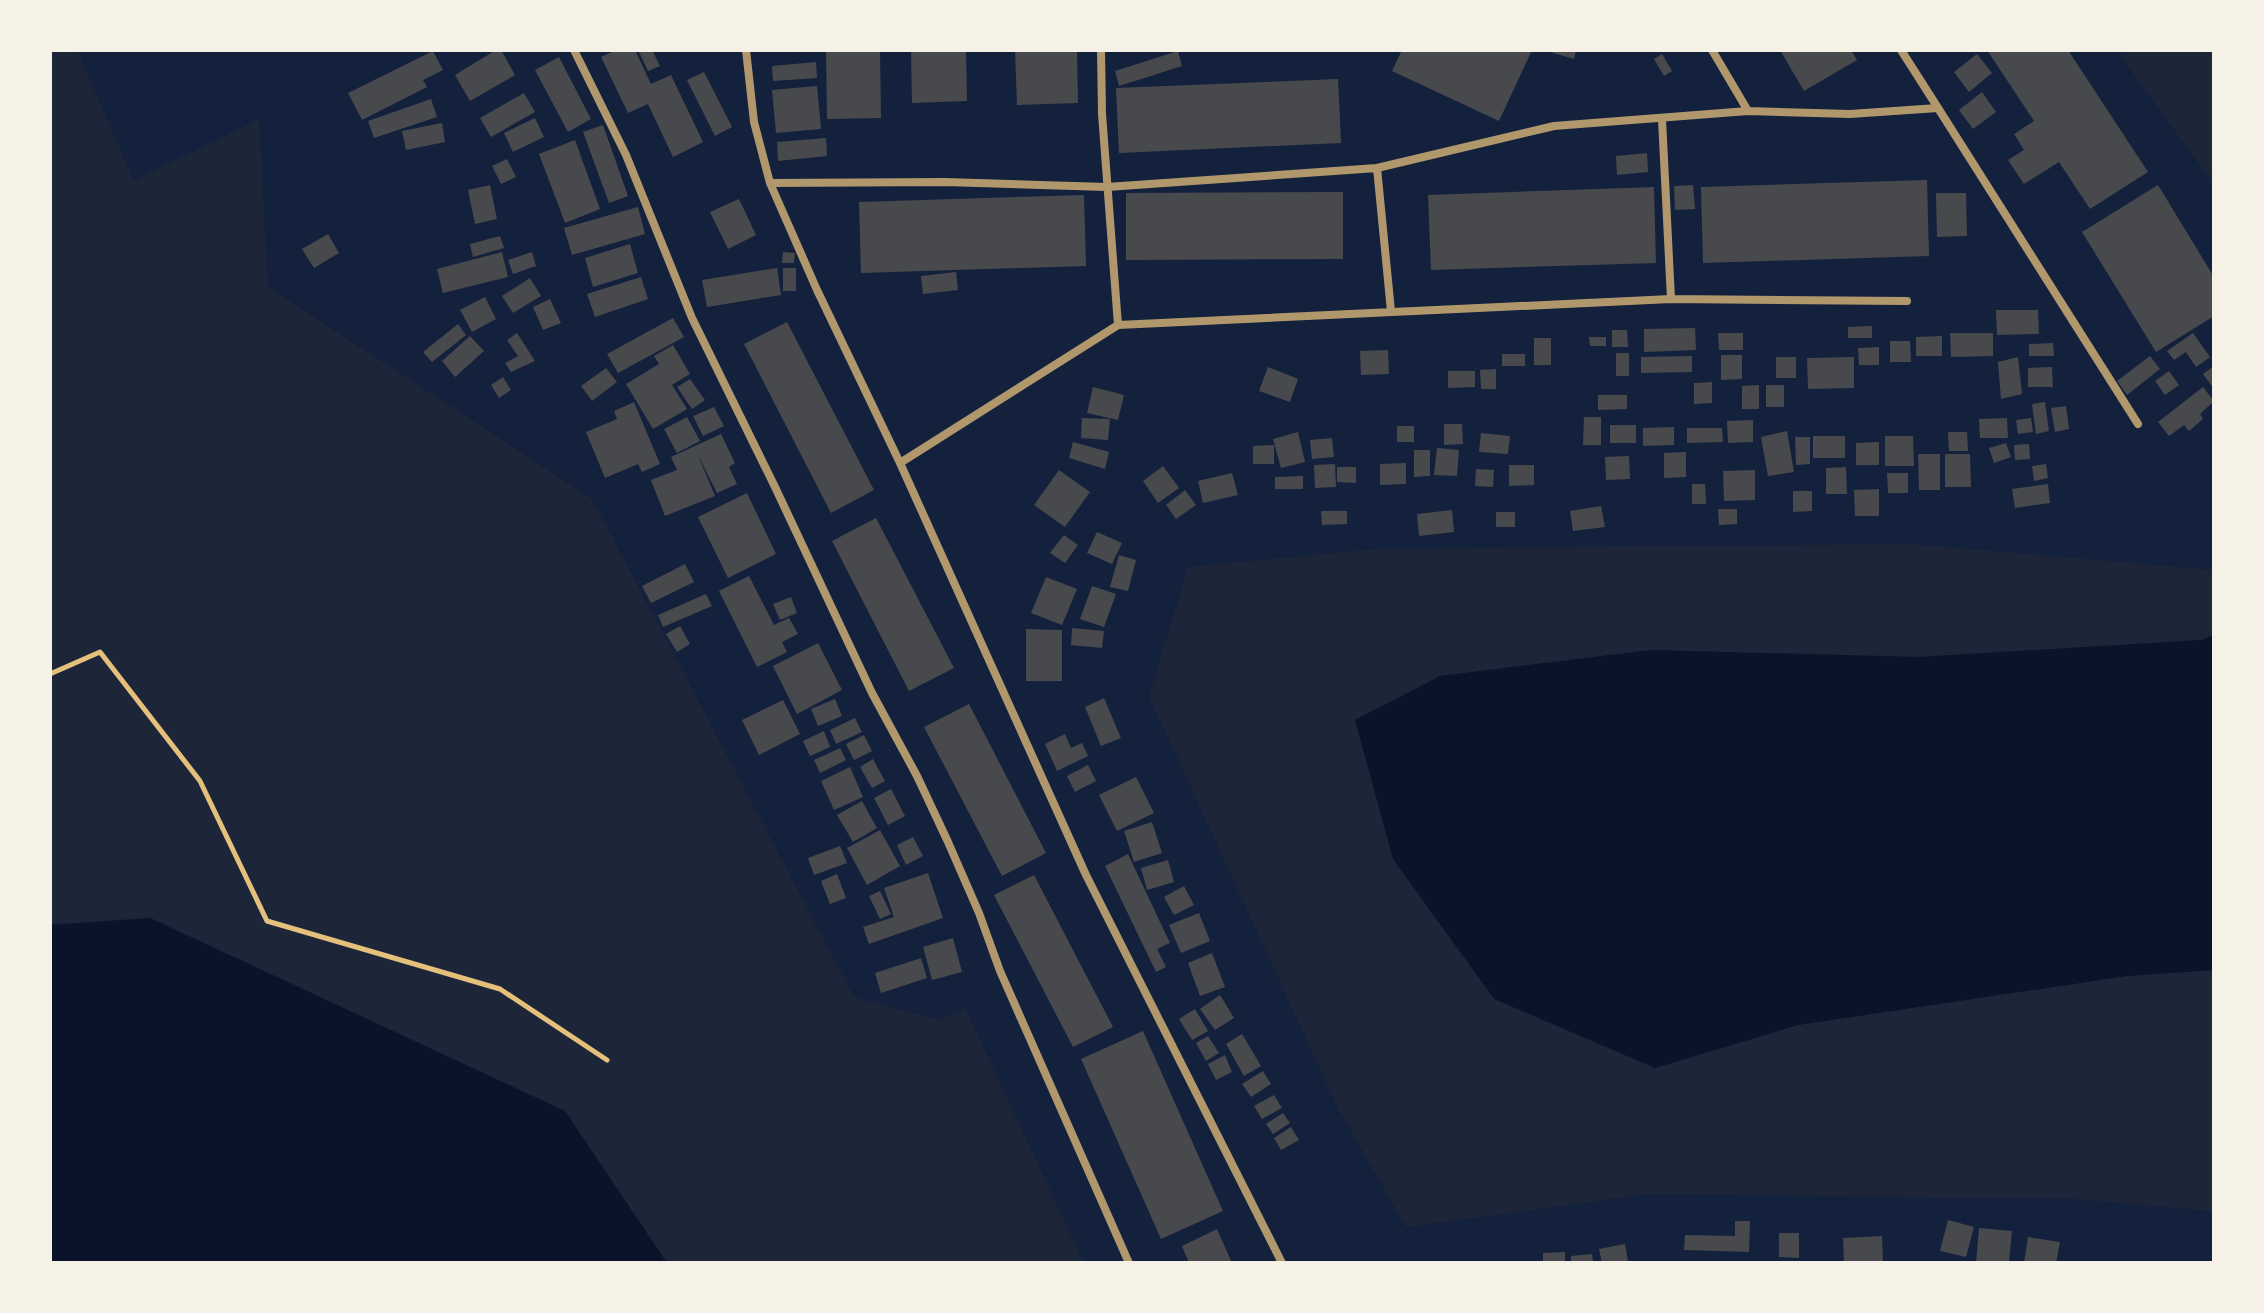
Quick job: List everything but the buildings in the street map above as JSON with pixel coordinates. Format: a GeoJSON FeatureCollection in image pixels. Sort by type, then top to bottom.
{"type":"FeatureCollection","features":[{"type":"Feature","properties":{"kind":"street"},"geometry":{"type":"LineString","coordinates":[[574,50],[626,155],[692,318],[872,693],[948,842],[1000,971],[1129,1263]]}},
{"type":"Feature","properties":{"kind":"street"},"geometry":{"type":"LineString","coordinates":[[746,50],[754,122],[770,183],[817,290],[900,463],[1086,875],[1282,1263]]}},
{"type":"Feature","properties":{"kind":"street"},"geometry":{"type":"LineString","coordinates":[[1101,50],[1107,187],[1118,325]]}},
{"type":"Feature","properties":{"kind":"street"},"geometry":{"type":"LineString","coordinates":[[1712,50],[1748,111]]}},
{"type":"Feature","properties":{"kind":"street"},"geometry":{"type":"LineString","coordinates":[[1901,50],[2138,424]]}},
{"type":"Feature","properties":{"kind":"street"},"geometry":{"type":"LineString","coordinates":[[770,183],[945,182],[1107,187],[1377,168],[1554,126],[1748,111],[1850,114],[1938,108]]}},
{"type":"Feature","properties":{"kind":"street"},"geometry":{"type":"LineString","coordinates":[[1662,119],[1671,299]]}},
{"type":"Feature","properties":{"kind":"street"},"geometry":{"type":"LineString","coordinates":[[1377,168],[1391,311]]}},
{"type":"Feature","properties":{"kind":"street"},"geometry":{"type":"LineString","coordinates":[[900,463],[1118,325],[1671,299],[1907,301]]}},
{"type":"Feature","properties":{"kind":"path"},"geometry":{"type":"LineString","coordinates":[[50,674],[100,652],[200,781],[267,921],[500,989],[607,1060]]}},
{"type":"Feature","properties":{"kind":"shaded area"},"geometry":{"type":"Polygon","coordinates":[[[50,50],[77,50],[134,181],[259,119],[268,287],[592,499],[854,997],[940,1020],[965,1008],[1084,1263],[667,1263],[565,1111],[150,918],[50,925],[50,50]]]}},
{"type":"Feature","properties":{"kind":"shaded area"},"geometry":{"type":"Polygon","coordinates":[[[2116,50],[2214,50],[2214,184],[2116,50]]]}},
{"type":"Feature","properties":{"kind":"shaded area"},"geometry":{"type":"Polygon","coordinates":[[[1910,544],[2214,570],[2214,635],[2202,640],[1918,657],[1650,650],[1655,1068],[1798,1025],[2127,976],[2214,970],[2214,1211],[2076,1199],[1648,1194],[1406,1227],[1339,1110],[1149,696],[1188,567],[1377,549],[1910,544]]]}},
{"type":"Feature","properties":{"kind":"shaded area"},"geometry":{"type":"Polygon","coordinates":[[[2214,635],[2214,970],[2127,976],[1798,1025],[1655,1068],[1494,999],[1393,859],[1355,720],[1440,676],[1650,650],[1918,657],[2201,640],[2214,635]]]}},
{"type":"Feature","properties":{"kind":"shaded area"},"geometry":{"type":"Polygon","coordinates":[[[150,918],[565,1111],[667,1263],[50,1263],[50,925],[150,918]]]}}]}
